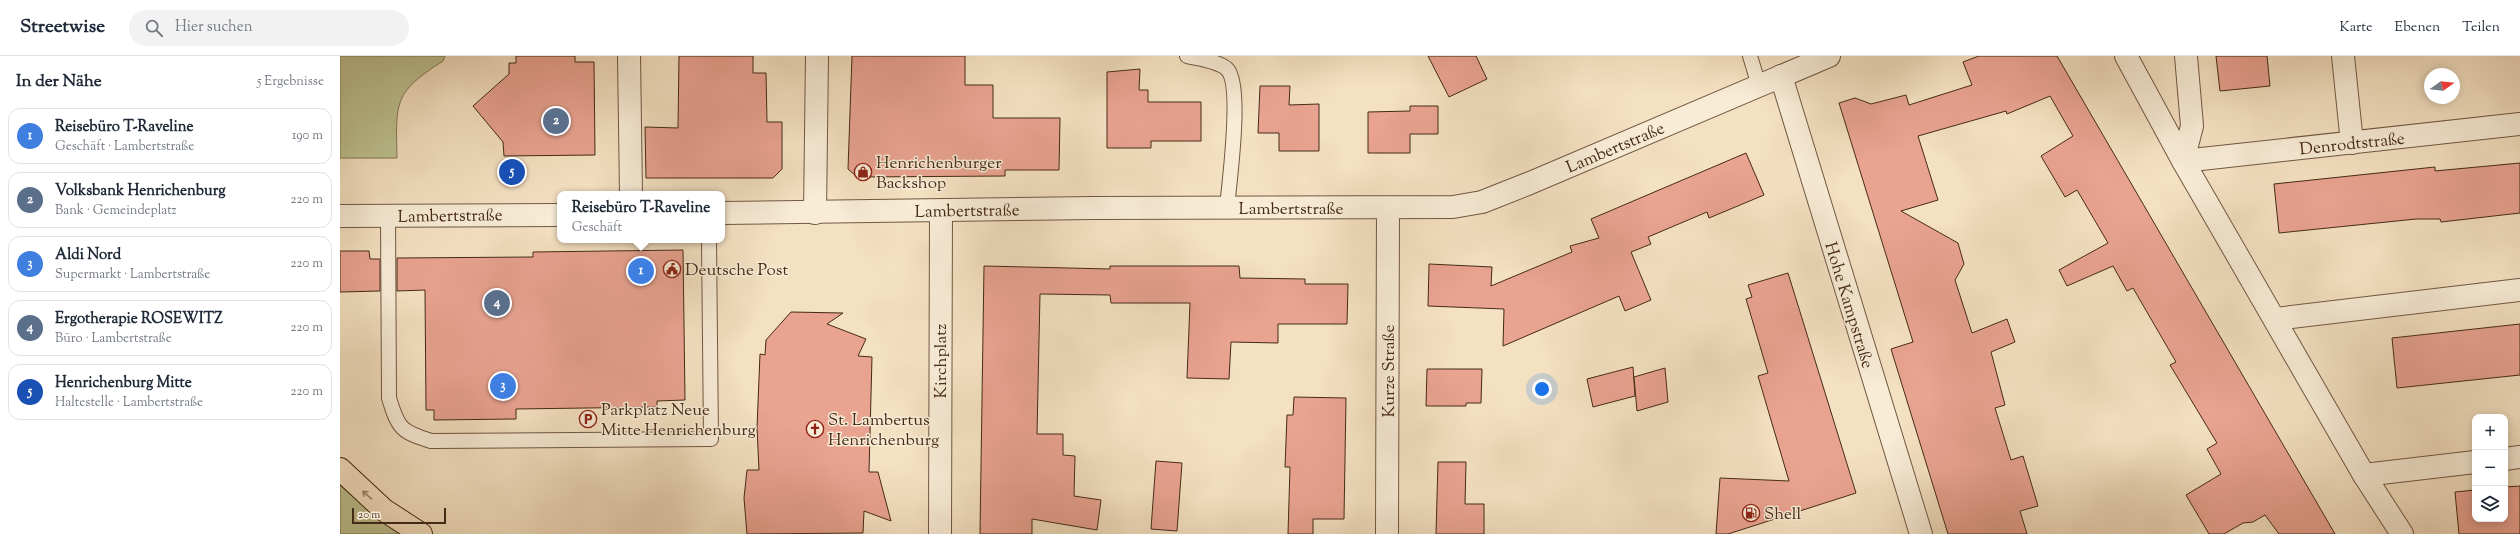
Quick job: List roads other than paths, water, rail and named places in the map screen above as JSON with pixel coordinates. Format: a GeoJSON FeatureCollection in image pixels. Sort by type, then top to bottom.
{"type":"FeatureCollection","features":[{"type":"Feature","properties":{"kind":"main road"},"geometry":{"type":"LineString","coordinates":[[340,469],[384,510],[420,534]]}},
{"type":"Feature","properties":{"kind":"street"},"geometry":{"type":"LineString","coordinates":[[630,56],[631,191]]}},
{"type":"Feature","properties":{"kind":"street"},"geometry":{"type":"LineString","coordinates":[[815,213],[817,56]]}},
{"type":"Feature","properties":{"kind":"street","name":"Lambertstraße"},"geometry":{"type":"LineString","coordinates":[[725,213],[815,213],[1093,208],[1388,209],[1453,207],[1482,202],[1829,56]]}},
{"type":"Feature","properties":{"kind":"street"},"geometry":{"type":"LineString","coordinates":[[2126,56],[2183,161],[2275,318],[2364,475],[2402,534]]}},
{"type":"Feature","properties":{"kind":"street"},"geometry":{"type":"LineString","coordinates":[[2183,161],[2192,126],[2186,56]]}},
{"type":"Feature","properties":{"kind":"street"},"geometry":{"type":"LineString","coordinates":[[2343,56],[2352,142]]}},
{"type":"Feature","properties":{"kind":"street","name":"Hohe Kampstraße"},"geometry":{"type":"LineString","coordinates":[[1781,76],[1921,534]]}},
{"type":"Feature","properties":{"kind":"street","name":"Denrodtstraße"},"geometry":{"type":"LineString","coordinates":[[2183,161],[2520,124]]}},
{"type":"Feature","properties":{"kind":"street","name":"Kurze Straße"},"geometry":{"type":"LineString","coordinates":[[1387,534],[1388,209]]}},
{"type":"Feature","properties":{"kind":"street","name":"Kirchplatz"},"geometry":{"type":"LineString","coordinates":[[940,534],[941,211]]}},
{"type":"Feature","properties":{"kind":"street","name":"Lambertstraße"},"geometry":{"type":"LineString","coordinates":[[340,216],[557,215]]}},
{"type":"Feature","properties":{"kind":"street"},"geometry":{"type":"LineString","coordinates":[[2275,318],[2520,290]]}},
{"type":"Feature","properties":{"kind":"street"},"geometry":{"type":"LineString","coordinates":[[2508,459],[2520,457]]}},
{"type":"Feature","properties":{"kind":"street"},"geometry":{"type":"LineString","coordinates":[[2364,475],[2472,462]]}},
{"type":"Feature","properties":{"kind":"lane"},"geometry":{"type":"LineString","coordinates":[[1187,56],[1220,65],[1228,70],[1233,79],[1236,98],[1227,208]]}},
{"type":"Feature","properties":{"kind":"lane"},"geometry":{"type":"LineString","coordinates":[[1750,56],[1759,86]]}},
{"type":"Feature","properties":{"kind":"lane"},"geometry":{"type":"LineString","coordinates":[[388,216],[389,398],[396,422],[412,435],[431,441],[711,439],[709,243]]}},
{"type":"Feature","properties":{"kind":"place","name":"Volksbank Henrichenburg"},"geometry":{"type":"Point","coordinates":[556,121]}},
{"type":"Feature","properties":{"kind":"place","name":"Henrichenburg Mitte"},"geometry":{"type":"Point","coordinates":[512,172]}},
{"type":"Feature","properties":{"kind":"place","name":"Henrichenburger Backshop"},"geometry":{"type":"Point","coordinates":[863,172]}},
{"type":"Feature","properties":{"kind":"place","name":"Deutsche Post"},"geometry":{"type":"Point","coordinates":[672,269]}},
{"type":"Feature","properties":{"kind":"place","name":"Reisebüro T-Raveline"},"geometry":{"type":"Point","coordinates":[641,271]}},
{"type":"Feature","properties":{"kind":"place","name":"Ergotherapie ROSEWITZ"},"geometry":{"type":"Point","coordinates":[497,303]}},
{"type":"Feature","properties":{"kind":"place","name":"Aldi Nord"},"geometry":{"type":"Point","coordinates":[503,386]}},
{"type":"Feature","properties":{"kind":"place","name":"Parkplatz Neue Mitte Henrichenburg"},"geometry":{"type":"Point","coordinates":[588,419]}},
{"type":"Feature","properties":{"kind":"place","name":"St. Lambertus Henrichenburg"},"geometry":{"type":"Point","coordinates":[815,429]}},
{"type":"Feature","properties":{"kind":"place","name":"Shell"},"geometry":{"type":"Point","coordinates":[1751,513]}}]}
